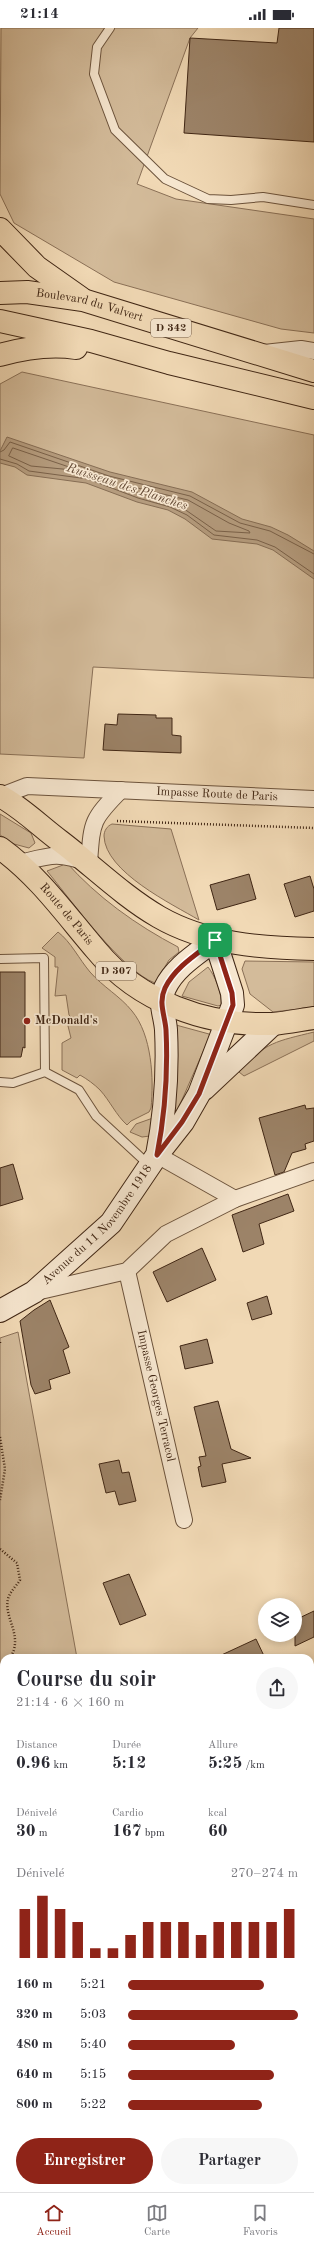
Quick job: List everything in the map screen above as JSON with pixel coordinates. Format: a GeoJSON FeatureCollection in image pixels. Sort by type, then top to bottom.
{"type":"FeatureCollection","features":[{"type":"Feature","properties":{"kind":"main road"},"geometry":{"type":"LineString","coordinates":[[0,229],[37,267],[83,300]]}},
{"type":"Feature","properties":{"kind":"main road","name":"Boulevard du Valvert"},"geometry":{"type":"LineString","coordinates":[[0,293],[28,292],[83,300],[255,354],[314,370]]}},
{"type":"Feature","properties":{"kind":"main road"},"geometry":{"type":"LineString","coordinates":[[0,321],[91,341],[169,363],[314,398]]}},
{"type":"Feature","properties":{"kind":"main road"},"geometry":{"type":"LineString","coordinates":[[0,355],[27,348],[61,345],[169,363]]}},
{"type":"Feature","properties":{"kind":"main road"},"geometry":{"type":"LineString","coordinates":[[1,796],[89,863],[118,888],[159,917],[184,929],[215,940],[281,948],[314,949]]}},
{"type":"Feature","properties":{"kind":"main road","name":"Route de Paris"},"geometry":{"type":"LineString","coordinates":[[0,848],[20,862],[69,916],[97,952],[126,980],[161,1002],[228,1022],[273,1024],[314,1018]]}},
{"type":"Feature","properties":{"kind":"main road"},"geometry":{"type":"LineString","coordinates":[[161,1002],[165,989],[181,966],[215,940]]}},
{"type":"Feature","properties":{"kind":"main road","name":"Avenue du 11 Novembre 1918"},"geometry":{"type":"LineString","coordinates":[[0,1311],[34,1292],[111,1223],[182,1122],[199,1094],[228,1022],[233,1005],[232,993],[215,940]]}},
{"type":"Feature","properties":{"kind":"main road","name":"Avenue du 11 Novembre 1918"},"geometry":{"type":"LineString","coordinates":[[154,1160],[164,1116],[166,1030],[161,1002]]}},
{"type":"Feature","properties":{"kind":"main road"},"geometry":{"type":"LineString","coordinates":[[199,1094],[273,1024]]}},
{"type":"Feature","properties":{"kind":"street"},"geometry":{"type":"LineString","coordinates":[[255,354],[301,349],[314,351]]}},
{"type":"Feature","properties":{"kind":"street","name":"Impasse Route de Paris"},"geometry":{"type":"LineString","coordinates":[[1,796],[27,786],[314,798]]}},
{"type":"Feature","properties":{"kind":"street"},"geometry":{"type":"LineString","coordinates":[[20,862],[55,854],[68,856],[89,863],[91,828],[94,820],[121,790]]}},
{"type":"Feature","properties":{"kind":"street","name":"Avenue du 11 Novembre 1918"},"geometry":{"type":"LineString","coordinates":[[154,1160],[235,1200]]}},
{"type":"Feature","properties":{"kind":"street"},"geometry":{"type":"LineString","coordinates":[[127,1271],[166,1234],[235,1200],[314,1171]]}},
{"type":"Feature","properties":{"kind":"street","name":"Avenue du 11 Novembre 1918"},"geometry":{"type":"LineString","coordinates":[[34,1292],[127,1271]]}},
{"type":"Feature","properties":{"kind":"street","name":"Impasse Georges Terracol"},"geometry":{"type":"LineString","coordinates":[[127,1271],[184,1520]]}},
{"type":"Feature","properties":{"kind":"lane"},"geometry":{"type":"LineString","coordinates":[[110,28],[97,47],[94,74],[115,130],[165,179],[208,200],[231,200],[263,196],[314,204]]}},
{"type":"Feature","properties":{"kind":"lane"},"geometry":{"type":"LineString","coordinates":[[0,959],[44,958],[44,1072]]}},
{"type":"Feature","properties":{"kind":"lane"},"geometry":{"type":"LineString","coordinates":[[0,1082],[13,1083],[44,1072],[79,1090],[96,1116],[154,1160]]}},
{"type":"Feature","properties":{"kind":"path"},"geometry":{"type":"LineString","coordinates":[[94,820],[314,828]]}},
{"type":"Feature","properties":{"kind":"path"},"geometry":{"type":"LineString","coordinates":[[0,1437],[5,1469],[0,1500]]}},
{"type":"Feature","properties":{"kind":"path"},"geometry":{"type":"LineString","coordinates":[[0,1549],[17,1563],[20,1580],[9,1596],[7,1610],[15,1631],[12,1654]]}},
{"type":"Feature","properties":{"kind":"shaded area"},"geometry":{"type":"Polygon","coordinates":[[[1,28],[198,28],[190,38],[137,184],[176,199],[314,219],[314,333],[281,329],[114,282],[14,223],[0,194],[1,28]]]}},
{"type":"Feature","properties":{"kind":"shaded area"},"geometry":{"type":"Polygon","coordinates":[[[22,372],[314,435],[314,678],[93,667],[84,758],[0,754],[0,384],[22,372]]]}},
{"type":"Feature","properties":{"kind":"shaded area"},"geometry":{"type":"Polygon","coordinates":[[[0,814],[31,833],[35,843],[29,848],[14,844],[0,835],[0,814]]]}},
{"type":"Feature","properties":{"kind":"shaded area"},"geometry":{"type":"Polygon","coordinates":[[[112,824],[171,829],[199,920],[142,886],[115,862],[107,849],[104,836],[106,829],[112,824]]]}},
{"type":"Feature","properties":{"kind":"shaded area"},"geometry":{"type":"Polygon","coordinates":[[[66,862],[91,887],[132,920],[178,947],[179,952],[169,960],[155,983],[142,976],[128,965],[113,950],[83,916],[47,871],[63,865],[66,862]]]}},
{"type":"Feature","properties":{"kind":"shaded area"},"geometry":{"type":"Polygon","coordinates":[[[58,932],[71,946],[90,972],[132,1011],[144,1032],[148,1045],[152,1071],[151,1108],[149,1112],[131,1121],[127,1125],[100,1090],[80,1075],[77,1078],[62,1070],[62,1043],[71,1038],[67,1022],[71,1017],[69,1015],[66,995],[55,996],[58,967],[55,967],[55,957],[42,948],[58,932]]]}},
{"type":"Feature","properties":{"kind":"shaded area"},"geometry":{"type":"Polygon","coordinates":[[[245,961],[314,962],[314,1007],[273,1012],[250,994],[242,969],[245,961]]]}},
{"type":"Feature","properties":{"kind":"shaded area"},"geometry":{"type":"Polygon","coordinates":[[[208,967],[219,990],[221,1005],[218,1006],[182,996],[189,982],[208,967]]]}},
{"type":"Feature","properties":{"kind":"shaded area"},"geometry":{"type":"Polygon","coordinates":[[[176,1025],[209,1034],[210,1036],[177,1111],[171,1109],[176,1025]]]}},
{"type":"Feature","properties":{"kind":"shaded area"},"geometry":{"type":"Polygon","coordinates":[[[314,1032],[314,1041],[244,1076],[239,1072],[256,1054],[272,1044],[314,1032]]]}},
{"type":"Feature","properties":{"kind":"shaded area"},"geometry":{"type":"Polygon","coordinates":[[[153,1118],[150,1136],[142,1137],[130,1132],[136,1124],[153,1118]]]}},
{"type":"Feature","properties":{"kind":"shaded area"},"geometry":{"type":"Polygon","coordinates":[[[18,1332],[76,1654],[0,1654],[0,1338],[18,1332]]]}},
{"type":"Feature","properties":{"kind":"water","name":"Ruisseau des Planches"},"geometry":{"type":"Polygon","coordinates":[[[7,437],[110,472],[192,492],[242,519],[271,527],[288,535],[314,551],[314,579],[273,550],[257,544],[212,539],[185,519],[168,510],[137,502],[86,483],[27,475],[15,467],[0,463],[0,451],[7,437]]]}},
{"type":"Feature","properties":{"kind":"building"},"geometry":{"type":"Polygon","coordinates":[[[279,28],[314,28],[314,142],[184,133],[190,38],[277,43],[279,28]]]}},
{"type":"Feature","properties":{"kind":"building"},"geometry":{"type":"Polygon","coordinates":[[[118,714],[156,715],[156,718],[172,718],[172,735],[181,736],[181,753],[103,750],[105,724],[117,725],[118,714]]]}},
{"type":"Feature","properties":{"kind":"building"},"geometry":{"type":"Polygon","coordinates":[[[249,874],[256,899],[217,910],[210,885],[249,874]]]}},
{"type":"Feature","properties":{"kind":"building"},"geometry":{"type":"Polygon","coordinates":[[[310,876],[314,889],[314,911],[295,917],[284,884],[310,876]]]}},
{"type":"Feature","properties":{"kind":"building"},"geometry":{"type":"Polygon","coordinates":[[[0,972],[25,972],[25,1048],[23,1047],[21,1057],[0,1057],[0,972]]]}},
{"type":"Feature","properties":{"kind":"building"},"geometry":{"type":"Polygon","coordinates":[[[305,1105],[306,1109],[314,1108],[314,1141],[305,1144],[306,1149],[292,1153],[284,1172],[275,1175],[259,1118],[305,1105]]]}},
{"type":"Feature","properties":{"kind":"building"},"geometry":{"type":"Polygon","coordinates":[[[13,1164],[23,1199],[0,1206],[0,1168],[13,1164]]]}},
{"type":"Feature","properties":{"kind":"building"},"geometry":{"type":"Polygon","coordinates":[[[288,1194],[294,1211],[259,1224],[264,1244],[243,1252],[232,1215],[288,1194]]]}},
{"type":"Feature","properties":{"kind":"building"},"geometry":{"type":"Polygon","coordinates":[[[202,1248],[216,1280],[167,1302],[153,1272],[202,1248]]]}},
{"type":"Feature","properties":{"kind":"building"},"geometry":{"type":"Polygon","coordinates":[[[267,1296],[272,1314],[252,1320],[247,1303],[267,1296]]]}},
{"type":"Feature","properties":{"kind":"building"},"geometry":{"type":"Polygon","coordinates":[[[50,1300],[69,1347],[63,1350],[70,1373],[49,1380],[51,1389],[35,1394],[31,1385],[20,1321],[50,1300]]]}},
{"type":"Feature","properties":{"kind":"building"},"geometry":{"type":"Polygon","coordinates":[[[207,1339],[213,1363],[185,1369],[180,1346],[207,1339]]]}},
{"type":"Feature","properties":{"kind":"building"},"geometry":{"type":"Polygon","coordinates":[[[218,1401],[231,1449],[251,1458],[222,1464],[226,1482],[202,1487],[198,1467],[201,1466],[199,1457],[206,1456],[194,1407],[218,1401]]]}},
{"type":"Feature","properties":{"kind":"building"},"geometry":{"type":"Polygon","coordinates":[[[119,1460],[122,1473],[129,1472],[136,1501],[119,1505],[115,1491],[106,1493],[99,1464],[119,1460]]]}},
{"type":"Feature","properties":{"kind":"building"},"geometry":{"type":"Polygon","coordinates":[[[129,1574],[146,1615],[120,1625],[103,1583],[129,1574]]]}},
{"type":"Feature","properties":{"kind":"building"},"geometry":{"type":"Polygon","coordinates":[[[314,1611],[314,1637],[295,1646],[295,1642],[302,1642],[302,1617],[314,1611]]]}},
{"type":"Feature","properties":{"kind":"building"},"geometry":{"type":"Polygon","coordinates":[[[256,1639],[263,1654],[224,1654],[256,1639]]]}},
{"type":"Feature","properties":{"kind":"place","name":"McDonald's"},"geometry":{"type":"Point","coordinates":[27,1021]}},
{"type":"Feature","properties":{"kind":"route"},"geometry":{"type":"LineString","coordinates":[[215,940],[228,977],[233,1005],[228,1022],[199,1094],[182,1122],[157,1155],[164,1116],[166,1030],[161,1002],[165,989],[181,966],[215,940]]}}]}
